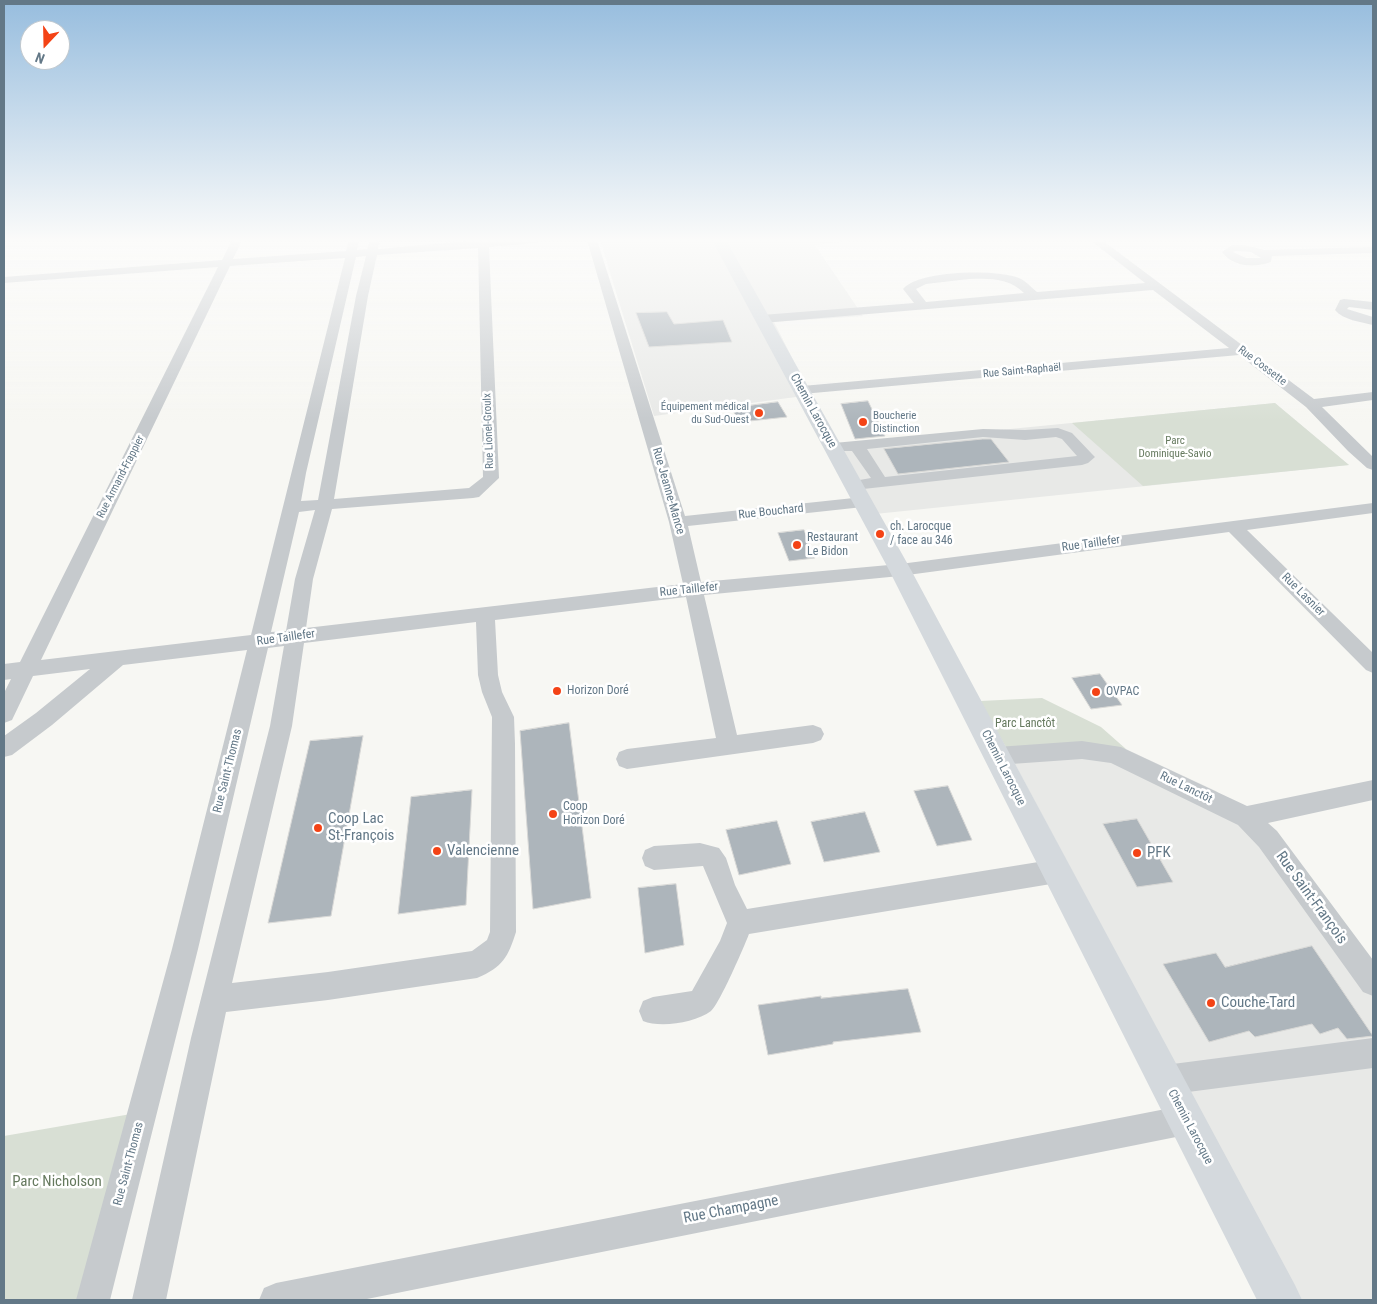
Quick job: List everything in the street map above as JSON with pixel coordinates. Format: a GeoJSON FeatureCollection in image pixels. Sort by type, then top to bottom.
{"type":"FeatureCollection","features":[{"type":"Feature","properties":{"kind":"main road","name":"Chemin Larocque"},"geometry":{"type":"LineString","coordinates":[[753,301],[900,570],[1280,1300]]}},
{"type":"Feature","properties":{"kind":"street","name":"Rue Armand-Frappier"},"geometry":{"type":"LineString","coordinates":[[4,714],[208,301]]}},
{"type":"Feature","properties":{"kind":"street","name":"Rue Saint-Thomas"},"geometry":{"type":"LineString","coordinates":[[93,1300],[185,949],[292,507],[298,474],[341,301]]}},
{"type":"Feature","properties":{"kind":"street"},"geometry":{"type":"LineString","coordinates":[[149,1300],[215,999],[282,726],[304,579],[325,505],[361,301]]}},
{"type":"Feature","properties":{"kind":"street","name":"Rue Lionel-Groulx"},"geometry":{"type":"LineString","coordinates":[[292,507],[473,493],[491,478],[485,301]]}},
{"type":"Feature","properties":{"kind":"street","name":"Rue Jeanne-Mance"},"geometry":{"type":"LineString","coordinates":[[611,301],[678,522],[729,746]]}},
{"type":"Feature","properties":{"kind":"street"},"geometry":{"type":"LineString","coordinates":[[919,301],[923,306]]}},
{"type":"Feature","properties":{"kind":"street"},"geometry":{"type":"LineString","coordinates":[[762,319],[987,301]]}},
{"type":"Feature","properties":{"kind":"street","name":"Rue Cossette"},"geometry":{"type":"LineString","coordinates":[[1176,301],[1312,404],[1353,448],[1373,465]]}},
{"type":"Feature","properties":{"kind":"street"},"geometry":{"type":"LineString","coordinates":[[1373,306],[1354,303],[1344,304],[1341,310],[1346,314],[1373,321]]}},
{"type":"Feature","properties":{"kind":"street","name":"Rue Saint-Raphaël"},"geometry":{"type":"LineString","coordinates":[[802,390],[1243,352]]}},
{"type":"Feature","properties":{"kind":"street"},"geometry":{"type":"LineString","coordinates":[[1312,404],[1373,396]]}},
{"type":"Feature","properties":{"kind":"street"},"geometry":{"type":"LineString","coordinates":[[834,448],[983,433],[1025,435],[1058,432],[1068,436],[1087,457],[1082,460],[854,485]]}},
{"type":"Feature","properties":{"kind":"street"},"geometry":{"type":"LineString","coordinates":[[1025,435],[1049,463]]}},
{"type":"Feature","properties":{"kind":"street"},"geometry":{"type":"LineString","coordinates":[[857,446],[881,482]]}},
{"type":"Feature","properties":{"kind":"street","name":"Rue Bouchard"},"geometry":{"type":"LineString","coordinates":[[678,522],[863,502]]}},
{"type":"Feature","properties":{"kind":"street","name":"Rue Taillefer"},"geometry":{"type":"LineString","coordinates":[[4,672],[694,589],[900,570],[1373,508]]}},
{"type":"Feature","properties":{"kind":"street","name":"Rue Lasnier"},"geometry":{"type":"LineString","coordinates":[[1232,525],[1373,665]]}},
{"type":"Feature","properties":{"kind":"street"},"geometry":{"type":"LineString","coordinates":[[215,999],[328,986],[477,964],[497,949],[503,932],[504,744],[503,717],[492,692],[488,675],[485,614]]}},
{"type":"Feature","properties":{"kind":"street"},"geometry":{"type":"LineString","coordinates":[[4,748],[44,719],[118,658]]}},
{"type":"Feature","properties":{"kind":"street"},"geometry":{"type":"LineString","coordinates":[[627,759],[813,734]]}},
{"type":"Feature","properties":{"kind":"street","name":"Rue Lanctôt"},"geometry":{"type":"LineString","coordinates":[[997,756],[1082,750],[1113,754],[1246,817]]}},
{"type":"Feature","properties":{"kind":"street"},"geometry":{"type":"LineString","coordinates":[[1246,817],[1373,790]]}},
{"type":"Feature","properties":{"kind":"street","name":"Rue Saint-François"},"geometry":{"type":"LineString","coordinates":[[1246,817],[1268,839],[1373,982]]}},
{"type":"Feature","properties":{"kind":"street"},"geometry":{"type":"LineString","coordinates":[[653,1011],[688,1007],[702,1000],[730,949],[740,923],[723,887],[717,866],[710,856],[700,854],[654,858]]}},
{"type":"Feature","properties":{"kind":"street"},"geometry":{"type":"LineString","coordinates":[[740,923],[1057,871]]}},
{"type":"Feature","properties":{"kind":"street"},"geometry":{"type":"LineString","coordinates":[[1165,1080],[1373,1054]]}},
{"type":"Feature","properties":{"kind":"street","name":"Rue Champagne"},"geometry":{"type":"LineString","coordinates":[[276,1300],[1186,1120]]}},
{"type":"Feature","properties":{"kind":"shaded area"},"geometry":{"type":"Polygon","coordinates":[[[619,301],[853,301],[863,316],[774,322],[811,395],[654,416],[619,301]]]}},
{"type":"Feature","properties":{"kind":"shaded area"},"geometry":{"type":"Polygon","coordinates":[[[1275,403],[1349,465],[875,514],[837,446],[1275,403]]]}},
{"type":"Feature","properties":{"kind":"shaded area"},"geometry":{"type":"Polygon","coordinates":[[[1126,749],[1216,791],[1246,817],[1268,839],[1373,982],[1373,1300],[1301,1300],[1008,751],[1126,749]]]}},
{"type":"Feature","properties":{"kind":"green space","name":"Parc Dominique-Savio"},"geometry":{"type":"Polygon","coordinates":[[[1275,403],[1349,465],[1143,486],[1072,423],[1275,403]]]}},
{"type":"Feature","properties":{"kind":"green space","name":"Parc Lanctôt"},"geometry":{"type":"Polygon","coordinates":[[[1042,698],[1101,727],[1126,749],[1008,751],[980,701],[1042,698]]]}},
{"type":"Feature","properties":{"kind":"green space","name":"Parc Nicholson"},"geometry":{"type":"Polygon","coordinates":[[[131,1114],[81,1300],[4,1300],[4,1136],[131,1114]]]}},
{"type":"Feature","properties":{"kind":"building"},"geometry":{"type":"Polygon","coordinates":[[[667,312],[674,324],[723,320],[732,342],[649,347],[636,313],[667,312]]]}},
{"type":"Feature","properties":{"kind":"building","name":"Boucherie Distinction"},"geometry":{"type":"Polygon","coordinates":[[[868,401],[885,436],[855,439],[841,404],[868,401]]]}},
{"type":"Feature","properties":{"kind":"building","name":"Équipement médical du Sud-Ouest"},"geometry":{"type":"Polygon","coordinates":[[[778,402],[787,417],[740,422],[731,408],[778,402]]]}},
{"type":"Feature","properties":{"kind":"building"},"geometry":{"type":"Polygon","coordinates":[[[991,439],[1009,462],[898,474],[884,449],[991,439]]]}},
{"type":"Feature","properties":{"kind":"building","name":"Restaurant Le Bidon"},"geometry":{"type":"Polygon","coordinates":[[[804,530],[815,558],[789,561],[778,533],[804,530]]]}},
{"type":"Feature","properties":{"kind":"building","name":"OVPAC"},"geometry":{"type":"Polygon","coordinates":[[[1100,674],[1122,705],[1091,709],[1072,678],[1100,674]]]}},
{"type":"Feature","properties":{"kind":"building","name":"Coop Horizon Doré"},"geometry":{"type":"Polygon","coordinates":[[[569,723],[591,898],[533,909],[520,731],[569,723]]]}},
{"type":"Feature","properties":{"kind":"building","name":"Coop Lac St-François"},"geometry":{"type":"Polygon","coordinates":[[[363,736],[331,916],[268,923],[310,741],[363,736]]]}},
{"type":"Feature","properties":{"kind":"building"},"geometry":{"type":"Polygon","coordinates":[[[948,786],[972,840],[937,846],[914,791],[948,786]]]}},
{"type":"Feature","properties":{"kind":"building","name":"Valencienne"},"geometry":{"type":"Polygon","coordinates":[[[472,790],[466,905],[398,914],[411,797],[472,790]]]}},
{"type":"Feature","properties":{"kind":"building"},"geometry":{"type":"Polygon","coordinates":[[[865,812],[880,852],[824,862],[811,822],[865,812]]]}},
{"type":"Feature","properties":{"kind":"building","name":"PFK"},"geometry":{"type":"Polygon","coordinates":[[[1137,819],[1173,882],[1137,887],[1103,824],[1137,819]]]}},
{"type":"Feature","properties":{"kind":"building"},"geometry":{"type":"Polygon","coordinates":[[[777,821],[791,864],[739,875],[726,830],[777,821]]]}},
{"type":"Feature","properties":{"kind":"building"},"geometry":{"type":"Polygon","coordinates":[[[676,884],[684,945],[645,953],[638,888],[676,884]]]}},
{"type":"Feature","properties":{"kind":"building"},"geometry":{"type":"Polygon","coordinates":[[[1312,946],[1373,1036],[1347,1039],[1338,1028],[1320,1034],[1312,1024],[1255,1037],[1249,1031],[1209,1042],[1163,964],[1216,953],[1225,967],[1312,946]]]}},
{"type":"Feature","properties":{"kind":"building"},"geometry":{"type":"Polygon","coordinates":[[[908,989],[921,1032],[833,1042],[833,1044],[768,1055],[758,1005],[821,996],[821,998],[908,989]]]}},
{"type":"Feature","properties":{"kind":"place","name":"Équipement médical du Sud-Ouest"},"geometry":{"type":"Point","coordinates":[759,413]}},
{"type":"Feature","properties":{"kind":"place","name":"Boucherie Distinction"},"geometry":{"type":"Point","coordinates":[863,422]}},
{"type":"Feature","properties":{"kind":"place","name":"ch. Larocque / face au 346"},"geometry":{"type":"Point","coordinates":[880,534]}},
{"type":"Feature","properties":{"kind":"place","name":"Restaurant Le Bidon"},"geometry":{"type":"Point","coordinates":[797,545]}},
{"type":"Feature","properties":{"kind":"place","name":"Horizon Doré"},"geometry":{"type":"Point","coordinates":[557,691]}},
{"type":"Feature","properties":{"kind":"place","name":"OVPAC"},"geometry":{"type":"Point","coordinates":[1096,692]}},
{"type":"Feature","properties":{"kind":"place","name":"Coop Horizon Doré"},"geometry":{"type":"Point","coordinates":[553,814]}},
{"type":"Feature","properties":{"kind":"place","name":"Coop Lac St-François"},"geometry":{"type":"Point","coordinates":[318,828]}},
{"type":"Feature","properties":{"kind":"place","name":"Valencienne"},"geometry":{"type":"Point","coordinates":[437,851]}},
{"type":"Feature","properties":{"kind":"place","name":"PFK"},"geometry":{"type":"Point","coordinates":[1137,853]}},
{"type":"Feature","properties":{"kind":"place","name":"Couche-Tard"},"geometry":{"type":"Point","coordinates":[1211,1003]}}]}
